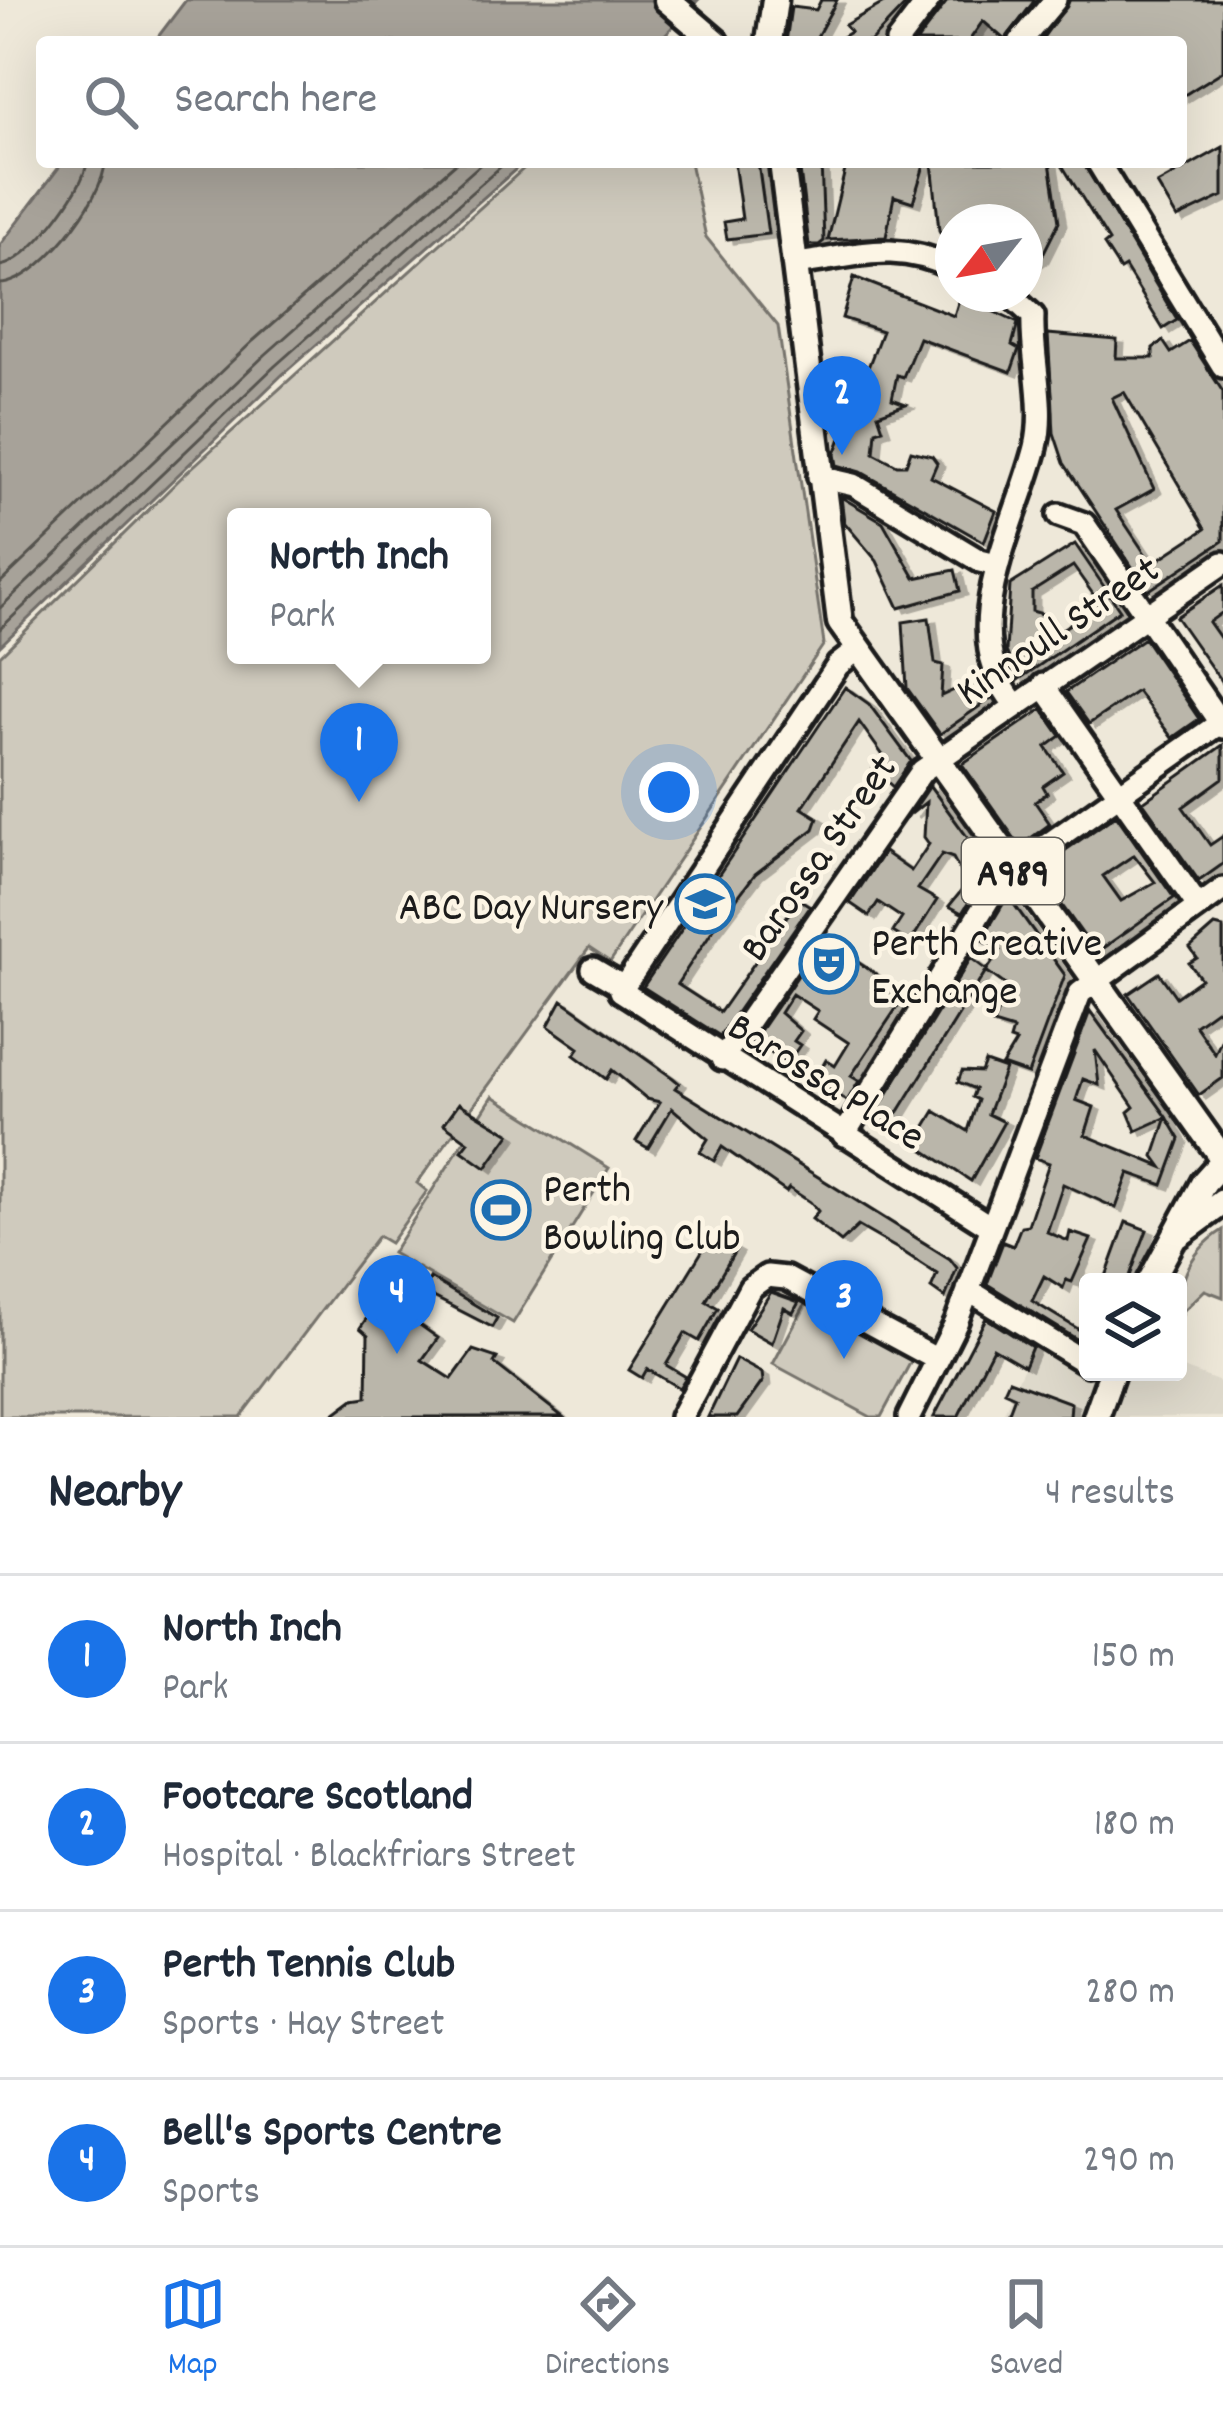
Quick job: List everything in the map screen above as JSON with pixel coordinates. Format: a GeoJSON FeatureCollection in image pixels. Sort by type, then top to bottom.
{"type":"FeatureCollection","features":[{"type":"Feature","properties":{"kind":"main road"},"geometry":{"type":"LineString","coordinates":[[667,0],[709,36]]}},
{"type":"Feature","properties":{"kind":"main road"},"geometry":{"type":"LineString","coordinates":[[770,36],[775,0]]}},
{"type":"Feature","properties":{"kind":"main road","name":"A989"},"geometry":{"type":"LineString","coordinates":[[783,168],[837,611],[857,650],[1223,1160]]}},
{"type":"Feature","properties":{"kind":"main road"},"geometry":{"type":"LineString","coordinates":[[1155,1273],[1208,1173],[1223,1160]]}},
{"type":"Feature","properties":{"kind":"main road"},"geometry":{"type":"LineString","coordinates":[[1175,1238],[1223,1202]]}},
{"type":"Feature","properties":{"kind":"main road"},"geometry":{"type":"LineString","coordinates":[[1096,1417],[1101,1381]]}},
{"type":"Feature","properties":{"kind":"street"},"geometry":{"type":"LineString","coordinates":[[902,36],[929,0]]}},
{"type":"Feature","properties":{"kind":"street"},"geometry":{"type":"LineString","coordinates":[[1025,36],[1055,0]]}},
{"type":"Feature","properties":{"kind":"street"},"geometry":{"type":"LineString","coordinates":[[1102,168],[1223,366]]}},
{"type":"Feature","properties":{"kind":"street"},"geometry":{"type":"LineString","coordinates":[[795,264],[856,250],[910,253],[935,262]]}},
{"type":"Feature","properties":{"kind":"street"},"geometry":{"type":"LineString","coordinates":[[1015,704],[990,666],[996,565],[1037,441],[1033,316],[1029,312]]}},
{"type":"Feature","properties":{"kind":"street"},"geometry":{"type":"LineString","coordinates":[[819,477],[854,485],[980,561],[996,565]]}},
{"type":"Feature","properties":{"kind":"street"},"geometry":{"type":"LineString","coordinates":[[844,1135],[1002,877],[1222,725],[1084,524],[1059,515]]}},
{"type":"Feature","properties":{"kind":"street","name":"Kinnoull Street"},"geometry":{"type":"LineString","coordinates":[[935,760],[1223,562]]}},
{"type":"Feature","properties":{"kind":"street"},"geometry":{"type":"LineString","coordinates":[[623,990],[838,665],[857,650]]}},
{"type":"Feature","properties":{"kind":"street"},"geometry":{"type":"LineString","coordinates":[[1043,685],[1198,906]]}},
{"type":"Feature","properties":{"kind":"street","name":"Barossa Street"},"geometry":{"type":"LineString","coordinates":[[722,1059],[892,809],[935,760]]}},
{"type":"Feature","properties":{"kind":"street"},"geometry":{"type":"LineString","coordinates":[[909,1417],[968,1290],[1074,1004],[1094,980],[1223,889]]}},
{"type":"Feature","properties":{"kind":"street","name":"Barossa Place"},"geometry":{"type":"LineString","coordinates":[[593,969],[722,1059],[991,1227]]}},
{"type":"Feature","properties":{"kind":"street"},"geometry":{"type":"LineString","coordinates":[[680,1417],[751,1288],[766,1276],[786,1278],[936,1359]]}},
{"type":"Feature","properties":{"kind":"street"},"geometry":{"type":"LineString","coordinates":[[968,1290],[1079,1357]]}},
{"type":"Feature","properties":{"kind":"shaded area"},"geometry":{"type":"Polygon","coordinates":[[[524,168],[691,168],[706,237],[778,326],[824,644],[610,962],[589,948],[417,1183],[427,1191],[390,1243],[378,1236],[241,1417],[0,1417],[0,656],[186,473],[524,168]]]}},
{"type":"Feature","properties":{"kind":"shaded area","name":"Perth Bowling Club"},"geometry":{"type":"Polygon","coordinates":[[[493,1096],[609,1168],[513,1323],[392,1253],[493,1096]]]}},
{"type":"Feature","properties":{"kind":"shaded area"},"geometry":{"type":"Polygon","coordinates":[[[1223,1230],[1223,1297],[1205,1290],[1187,1307],[1186,1272],[1210,1239],[1223,1230]]]}},
{"type":"Feature","properties":{"kind":"shaded area"},"geometry":{"type":"Polygon","coordinates":[[[809,1297],[915,1354],[881,1417],[871,1417],[773,1364],[809,1297]]]}},
{"type":"Feature","properties":{"kind":"shaded area"},"geometry":{"type":"Polygon","coordinates":[[[1035,1341],[1079,1369],[1079,1381],[1092,1381],[1079,1417],[1002,1417],[1035,1341]]]}},
{"type":"Feature","properties":{"kind":"shaded area"},"geometry":{"type":"Polygon","coordinates":[[[1187,1369],[1223,1383],[1223,1417],[1108,1417],[1121,1381],[1187,1381],[1187,1369]]]}},
{"type":"Feature","properties":{"kind":"water"},"geometry":{"type":"Polygon","coordinates":[[[186,0],[698,0],[664,36],[159,36],[186,0]]]}},
{"type":"Feature","properties":{"kind":"water"},"geometry":{"type":"Polygon","coordinates":[[[58,168],[517,168],[283,374],[0,646],[0,245],[58,168]]]}},
{"type":"Feature","properties":{"kind":"building"},"geometry":{"type":"Polygon","coordinates":[[[821,0],[837,0],[817,36],[787,36],[791,7],[816,10],[821,0]]]}},
{"type":"Feature","properties":{"kind":"building"},"geometry":{"type":"Polygon","coordinates":[[[889,0],[910,0],[876,36],[844,36],[850,32],[845,25],[889,0]]]}},
{"type":"Feature","properties":{"kind":"building"},"geometry":{"type":"Polygon","coordinates":[[[948,0],[1035,0],[1008,36],[1000,36],[983,21],[972,36],[921,36],[948,0]]]}},
{"type":"Feature","properties":{"kind":"building"},"geometry":{"type":"Polygon","coordinates":[[[1070,0],[1223,0],[1223,71],[1187,93],[1187,36],[1044,36],[1070,0]]]}},
{"type":"Feature","properties":{"kind":"building"},"geometry":{"type":"Polygon","coordinates":[[[1223,147],[1223,196],[1177,218],[1157,184],[1223,147]]]}},
{"type":"Feature","properties":{"kind":"building"},"geometry":{"type":"Polygon","coordinates":[[[735,168],[759,168],[768,234],[727,239],[724,222],[742,219],[735,168]]]}},
{"type":"Feature","properties":{"kind":"building"},"geometry":{"type":"Polygon","coordinates":[[[800,168],[821,168],[824,241],[809,245],[800,168]]]}},
{"type":"Feature","properties":{"kind":"building"},"geometry":{"type":"Polygon","coordinates":[[[846,168],[923,168],[913,202],[894,196],[886,237],[828,240],[846,168]]]}},
{"type":"Feature","properties":{"kind":"building"},"geometry":{"type":"Polygon","coordinates":[[[933,168],[1051,168],[1059,222],[1043,254],[1043,204],[936,204],[933,168]]]}},
{"type":"Feature","properties":{"kind":"building"},"geometry":{"type":"Polygon","coordinates":[[[1064,168],[1087,168],[1177,320],[1163,329],[1125,267],[1120,270],[1104,245],[1109,241],[1064,168]]]}},
{"type":"Feature","properties":{"kind":"building"},"geometry":{"type":"Polygon","coordinates":[[[854,277],[935,312],[954,316],[955,312],[994,312],[1018,323],[1012,345],[1019,349],[1011,372],[919,338],[903,377],[897,375],[892,399],[906,404],[878,414],[883,429],[876,431],[874,453],[897,465],[906,465],[911,451],[932,456],[937,463],[931,477],[996,511],[984,542],[861,472],[837,465],[835,454],[882,331],[842,318],[854,277]]]}},
{"type":"Feature","properties":{"kind":"building"},"geometry":{"type":"Polygon","coordinates":[[[1048,334],[1117,340],[1116,358],[1153,358],[1153,348],[1163,341],[1171,353],[1190,341],[1223,392],[1223,541],[1148,591],[1064,463],[1054,433],[1048,334]],[[1124,392],[1112,398],[1154,489],[1116,510],[1152,564],[1205,529],[1124,392]]]}},
{"type":"Feature","properties":{"kind":"building"},"geometry":{"type":"Polygon","coordinates":[[[841,497],[883,522],[915,578],[955,570],[960,591],[899,608],[877,561],[844,522],[841,497]]]}},
{"type":"Feature","properties":{"kind":"building"},"geometry":{"type":"Polygon","coordinates":[[[1075,544],[1120,610],[1018,680],[1006,651],[1010,585],[1075,544]],[[1073,566],[1032,592],[1032,611],[1046,615],[1056,633],[1100,604],[1073,566]]]}},
{"type":"Feature","properties":{"kind":"building"},"geometry":{"type":"Polygon","coordinates":[[[1223,585],[1223,612],[1209,622],[1223,642],[1223,684],[1176,617],[1223,585]]]}},
{"type":"Feature","properties":{"kind":"building"},"geometry":{"type":"Polygon","coordinates":[[[929,618],[935,663],[943,665],[941,696],[978,679],[993,697],[940,734],[907,688],[903,622],[929,618]]]}},
{"type":"Feature","properties":{"kind":"building"},"geometry":{"type":"Polygon","coordinates":[[[1144,638],[1199,719],[1172,738],[1137,691],[1089,724],[1066,692],[1144,638]]]}},
{"type":"Feature","properties":{"kind":"building"},"geometry":{"type":"Polygon","coordinates":[[[845,687],[869,704],[911,761],[893,787],[873,769],[884,757],[859,722],[802,808],[818,818],[814,829],[755,874],[712,931],[677,984],[720,1012],[799,899],[810,906],[720,1036],[643,987],[845,687]]]}},
{"type":"Feature","properties":{"kind":"building"},"geometry":{"type":"Polygon","coordinates":[[[1042,709],[1061,736],[1046,747],[1063,772],[1043,786],[1047,793],[1035,802],[1050,824],[1020,846],[962,764],[1042,709]]]}},
{"type":"Feature","properties":{"kind":"building"},"geometry":{"type":"Polygon","coordinates":[[[1223,745],[1223,778],[1183,807],[1210,845],[1223,836],[1223,864],[1199,881],[1143,802],[1223,745]]]}},
{"type":"Feature","properties":{"kind":"building"},"geometry":{"type":"Polygon","coordinates":[[[930,786],[990,868],[962,913],[949,906],[967,884],[953,858],[942,854],[918,889],[937,900],[910,943],[893,932],[902,918],[878,902],[869,916],[850,903],[884,852],[911,871],[929,844],[924,837],[926,802],[911,814],[930,786]]]}},
{"type":"Feature","properties":{"kind":"building"},"geometry":{"type":"Polygon","coordinates":[[[1116,815],[1174,898],[1096,953],[1037,870],[1116,815]],[[1134,855],[1103,876],[1121,901],[1155,882],[1134,855]]]}},
{"type":"Feature","properties":{"kind":"building"},"geometry":{"type":"Polygon","coordinates":[[[1008,896],[1065,975],[1028,1074],[1002,1065],[1016,1042],[1010,1040],[1013,1030],[993,1024],[1007,986],[986,971],[888,1129],[872,1119],[971,958],[987,970],[1000,951],[982,939],[1008,896]]]}},
{"type":"Feature","properties":{"kind":"building"},"geometry":{"type":"Polygon","coordinates":[[[1215,926],[1223,928],[1223,1005],[1195,1025],[1215,1054],[1223,1036],[1223,1078],[1199,1095],[1128,994],[1159,973],[1176,997],[1201,979],[1189,963],[1197,958],[1190,948],[1215,926]]]}},
{"type":"Feature","properties":{"kind":"building","name":"Perth Creative Exchange"},"geometry":{"type":"Polygon","coordinates":[[[823,939],[906,994],[851,1076],[859,1081],[847,1101],[814,1081],[826,1060],[835,1066],[849,1043],[813,1019],[818,1011],[792,994],[780,1013],[801,1031],[794,1041],[800,1045],[787,1064],[753,1041],[823,939]]]}},
{"type":"Feature","properties":{"kind":"building"},"geometry":{"type":"Polygon","coordinates":[[[562,1000],[673,1078],[679,1083],[675,1088],[950,1259],[957,1268],[945,1298],[931,1288],[937,1274],[905,1253],[858,1226],[841,1242],[812,1219],[818,1211],[810,1202],[789,1188],[786,1192],[722,1147],[714,1161],[700,1152],[708,1139],[672,1108],[648,1148],[636,1141],[660,1102],[647,1099],[612,1070],[606,1079],[574,1055],[579,1048],[548,1026],[562,1000]]]}},
{"type":"Feature","properties":{"kind":"building"},"geometry":{"type":"Polygon","coordinates":[[[1090,1011],[1167,1117],[1180,1139],[1163,1185],[1129,1173],[1116,1208],[1063,1184],[1047,1232],[1068,1241],[1070,1232],[1091,1239],[1072,1282],[1066,1280],[1063,1288],[1044,1276],[1032,1301],[1079,1330],[1079,1340],[987,1284],[1003,1242],[1013,1246],[1021,1226],[1028,1225],[1049,1163],[1035,1158],[1090,1011]],[[1095,1050],[1099,1085],[1083,1079],[1076,1100],[1094,1107],[1085,1135],[1162,1167],[1154,1156],[1167,1117],[1136,1131],[1128,1112],[1134,1107],[1095,1050]]]}},
{"type":"Feature","properties":{"kind":"building"},"geometry":{"type":"Polygon","coordinates":[[[985,1062],[1005,1069],[988,1114],[1004,1122],[971,1181],[915,1144],[935,1111],[968,1131],[978,1100],[972,1097],[975,1089],[958,1082],[962,1071],[981,1072],[985,1062]]]}},
{"type":"Feature","properties":{"kind":"building"},"geometry":{"type":"Polygon","coordinates":[[[459,1103],[510,1134],[486,1168],[462,1151],[469,1142],[444,1124],[459,1103]]]}},
{"type":"Feature","properties":{"kind":"building"},"geometry":{"type":"Polygon","coordinates":[[[1126,1222],[1147,1230],[1131,1273],[1107,1273],[1126,1222]]]}},
{"type":"Feature","properties":{"kind":"building"},"geometry":{"type":"Polygon","coordinates":[[[712,1235],[736,1249],[706,1301],[718,1308],[699,1341],[685,1333],[666,1365],[686,1377],[679,1388],[647,1369],[642,1378],[629,1370],[712,1235]]]}},
{"type":"Feature","properties":{"kind":"building"},"geometry":{"type":"Polygon","coordinates":[[[430,1278],[497,1318],[492,1327],[422,1291],[430,1278]]]}},
{"type":"Feature","properties":{"kind":"building"},"geometry":{"type":"Polygon","coordinates":[[[771,1292],[799,1302],[793,1313],[784,1308],[772,1343],[747,1329],[771,1292]]]}},
{"type":"Feature","properties":{"kind":"building"},"geometry":{"type":"Polygon","coordinates":[[[381,1297],[438,1338],[422,1360],[452,1379],[473,1350],[497,1358],[494,1363],[563,1417],[330,1417],[354,1399],[367,1397],[368,1335],[360,1328],[381,1297]]]}},
{"type":"Feature","properties":{"kind":"building"},"geometry":{"type":"Polygon","coordinates":[[[986,1318],[1032,1347],[1024,1366],[993,1348],[958,1417],[934,1417],[986,1318]]]}},
{"type":"Feature","properties":{"kind":"building"},"geometry":{"type":"Polygon","coordinates":[[[736,1359],[762,1373],[763,1381],[737,1417],[708,1417],[736,1359]]]}},
{"type":"Feature","properties":{"kind":"building"},"geometry":{"type":"Polygon","coordinates":[[[1009,1380],[1071,1403],[1070,1417],[1007,1417],[1015,1396],[1004,1391],[1009,1380]]]}},
{"type":"Feature","properties":{"kind":"waterway"},"geometry":{"type":"LineString","coordinates":[[957,23],[981,36]]}},
{"type":"Feature","properties":{"kind":"place","name":"Footcare Scotland"},"geometry":{"type":"Point","coordinates":[842,455]}},
{"type":"Feature","properties":{"kind":"place","name":"North Inch"},"geometry":{"type":"Point","coordinates":[359,802]}},
{"type":"Feature","properties":{"kind":"place","name":"ABC Day Nursery"},"geometry":{"type":"Point","coordinates":[705,904]}},
{"type":"Feature","properties":{"kind":"place","name":"Perth Creative Exchange"},"geometry":{"type":"Point","coordinates":[829,964]}},
{"type":"Feature","properties":{"kind":"place","name":"Perth Bowling Club"},"geometry":{"type":"Point","coordinates":[501,1210]}},
{"type":"Feature","properties":{"kind":"place","name":"Bell's Sports Centre"},"geometry":{"type":"Point","coordinates":[397,1354]}},
{"type":"Feature","properties":{"kind":"place","name":"Perth Tennis Club"},"geometry":{"type":"Point","coordinates":[844,1359]}}]}
